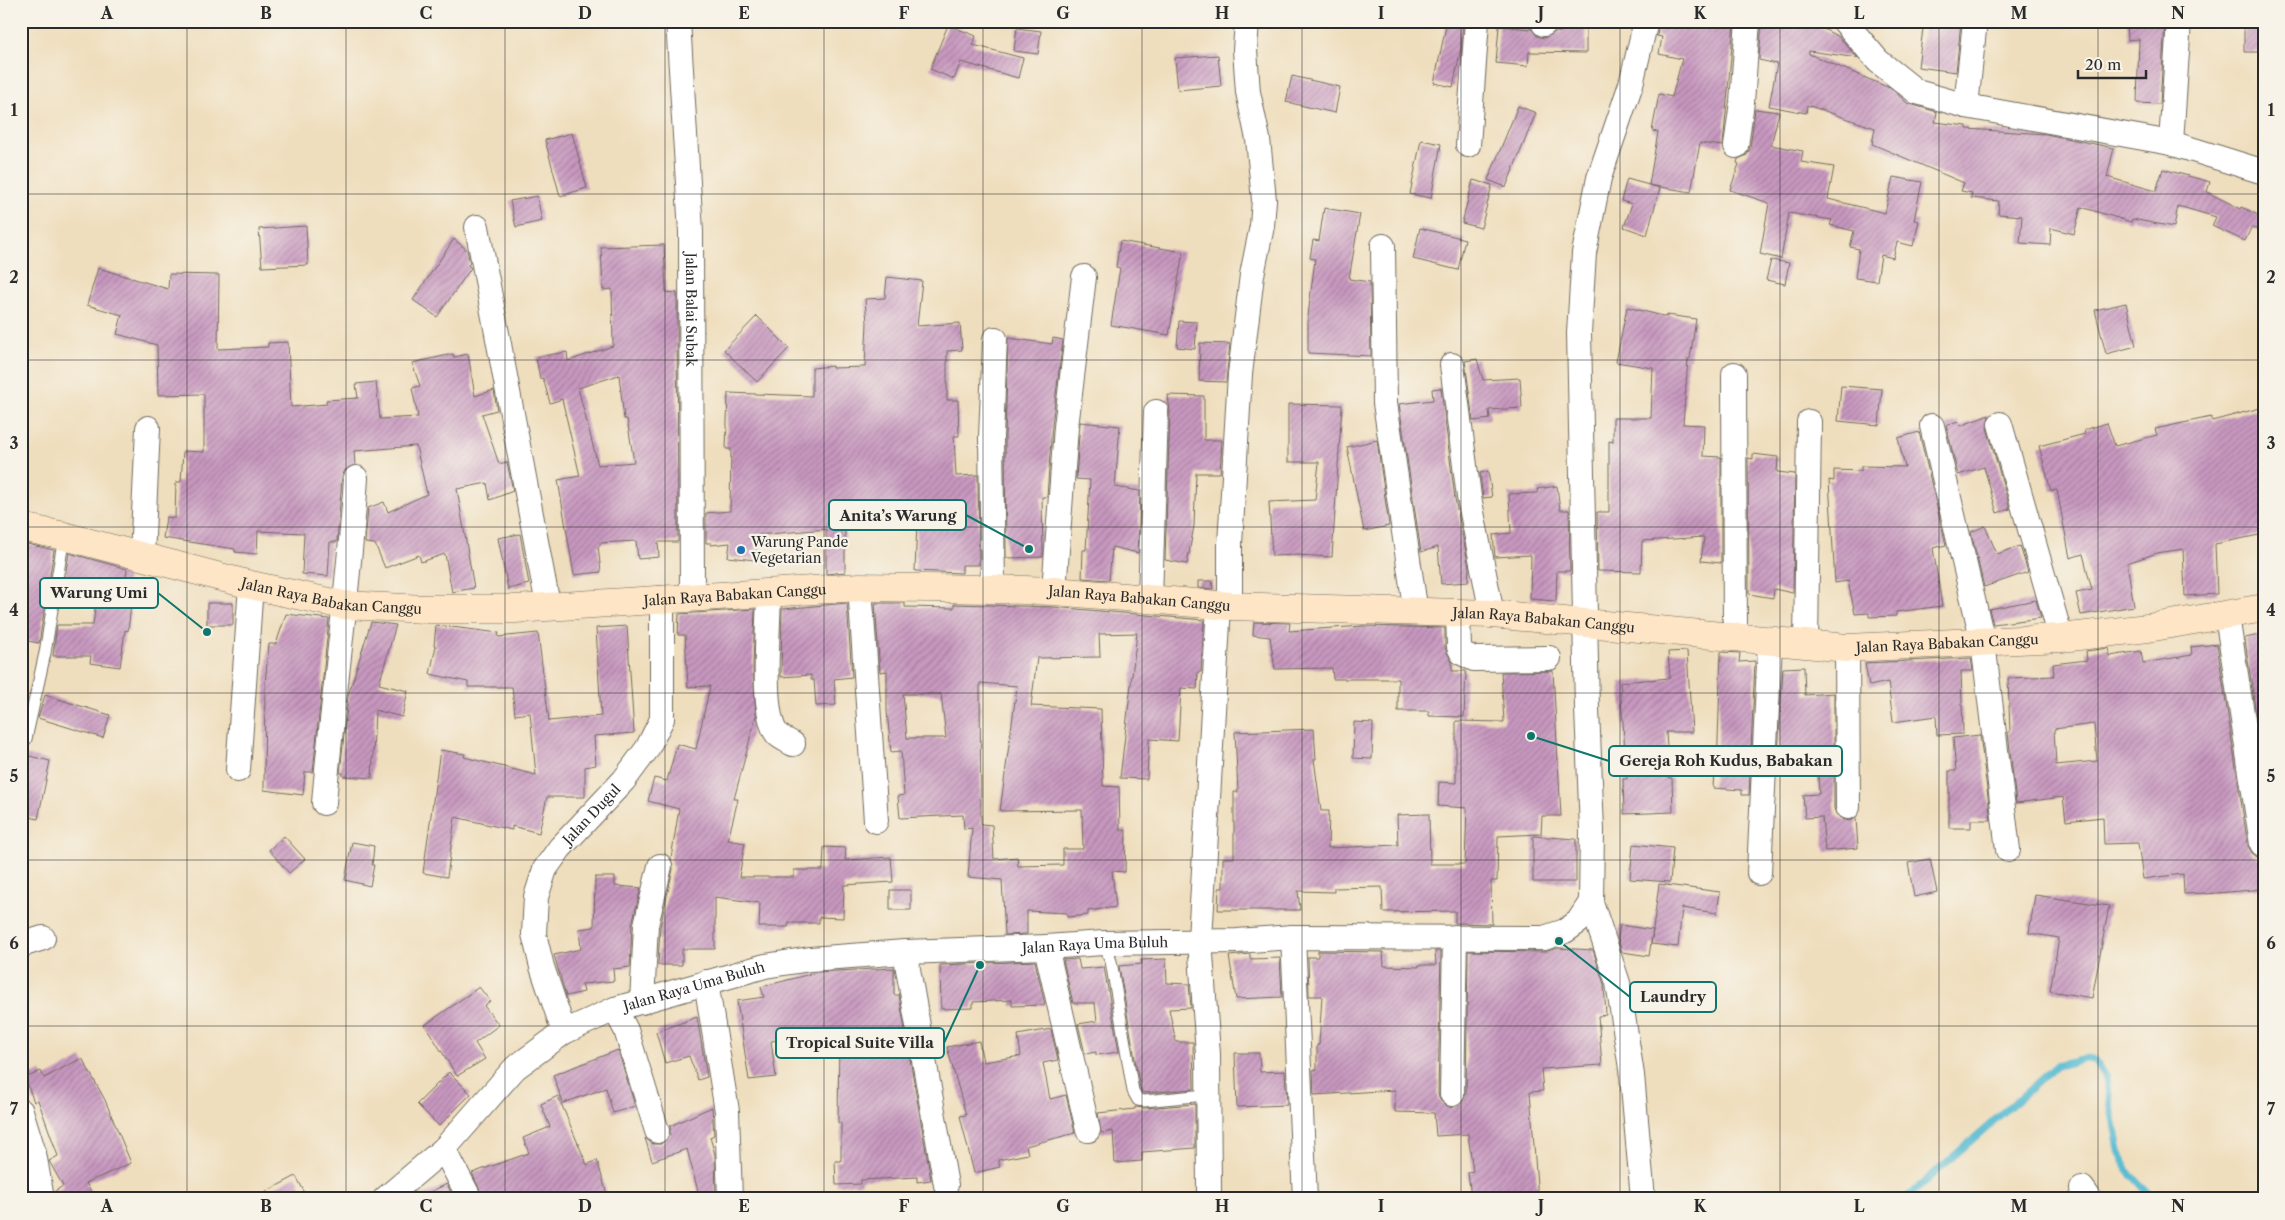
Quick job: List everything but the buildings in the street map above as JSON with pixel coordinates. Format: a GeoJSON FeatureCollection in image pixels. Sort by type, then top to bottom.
{"type":"FeatureCollection","features":[{"type":"Feature","properties":{"kind":"street","name":"Jalan Balai Subak"},"geometry":{"type":"LineString","coordinates":[[678,21],[691,232],[692,597]]}},
{"type":"Feature","properties":{"kind":"street"},"geometry":{"type":"LineString","coordinates":[[1209,1192],[1208,1054],[1200,940],[1230,544],[1240,374],[1252,275],[1262,226],[1264,200],[1258,139],[1248,92],[1245,50],[1247,21]]}},
{"type":"Feature","properties":{"kind":"street"},"geometry":{"type":"LineString","coordinates":[[1468,145],[1477,21]]}},
{"type":"Feature","properties":{"kind":"street"},"geometry":{"type":"LineString","coordinates":[[1643,1199],[1632,1075],[1618,983],[1591,902],[1592,830],[1587,710],[1579,333],[1584,253],[1599,178],[1631,84],[1646,21]]}},
{"type":"Feature","properties":{"kind":"street"},"geometry":{"type":"LineString","coordinates":[[1736,146],[1742,102],[1748,21]]}},
{"type":"Feature","properties":{"kind":"street"},"geometry":{"type":"LineString","coordinates":[[1844,21],[1878,61],[1917,92],[1966,106],[2170,143],[2264,172]]}},
{"type":"Feature","properties":{"kind":"street"},"geometry":{"type":"LineString","coordinates":[[1966,106],[1975,21]]}},
{"type":"Feature","properties":{"kind":"street"},"geometry":{"type":"LineString","coordinates":[[2170,143],[2179,21]]}},
{"type":"Feature","properties":{"kind":"street"},"geometry":{"type":"LineString","coordinates":[[477,227],[548,605]]}},
{"type":"Feature","properties":{"kind":"street"},"geometry":{"type":"LineString","coordinates":[[1383,246],[1386,403],[1416,613]]}},
{"type":"Feature","properties":{"kind":"street"},"geometry":{"type":"LineString","coordinates":[[1054,591],[1066,427],[1084,277]]}},
{"type":"Feature","properties":{"kind":"street"},"geometry":{"type":"LineString","coordinates":[[993,589],[991,437],[995,339]]}},
{"type":"Feature","properties":{"kind":"street"},"geometry":{"type":"LineString","coordinates":[[1452,365],[1469,497],[1492,614]]}},
{"type":"Feature","properties":{"kind":"street"},"geometry":{"type":"LineString","coordinates":[[1734,374],[1735,638]]}},
{"type":"Feature","properties":{"kind":"street"},"geometry":{"type":"LineString","coordinates":[[1150,599],[1156,412]]}},
{"type":"Feature","properties":{"kind":"street"},"geometry":{"type":"LineString","coordinates":[[1806,644],[1809,422]]}},
{"type":"Feature","properties":{"kind":"street"},"geometry":{"type":"LineString","coordinates":[[2000,424],[2061,638]]}},
{"type":"Feature","properties":{"kind":"street"},"geometry":{"type":"LineString","coordinates":[[1932,426],[1984,642],[2008,850]]}},
{"type":"Feature","properties":{"kind":"street"},"geometry":{"type":"LineString","coordinates":[[142,557],[148,428]]}},
{"type":"Feature","properties":{"kind":"street"},"geometry":{"type":"LineString","coordinates":[[324,802],[352,542],[356,478]]}},
{"type":"Feature","properties":{"kind":"street","name":"Jalan Raya Babakan Canggu"},"geometry":{"type":"LineString","coordinates":[[21,527],[64,536],[250,585],[344,605],[426,609],[515,608],[860,587],[993,589],[1054,591],[1225,605],[1416,613],[1492,614],[1586,625],[1847,648],[2061,638],[2148,628],[2227,616],[2264,608]]}},
{"type":"Feature","properties":{"kind":"street"},"geometry":{"type":"LineString","coordinates":[[238,770],[250,585]]}},
{"type":"Feature","properties":{"kind":"street"},"geometry":{"type":"LineString","coordinates":[[860,587],[876,821]]}},
{"type":"Feature","properties":{"kind":"street"},"geometry":{"type":"LineString","coordinates":[[769,593],[767,696],[770,716],[777,734],[793,744]]}},
{"type":"Feature","properties":{"kind":"street","name":"Jalan Dugul"},"geometry":{"type":"LineString","coordinates":[[564,1032],[542,967],[534,934],[536,897],[545,869],[560,848],[624,780],[647,749],[662,719],[662,598]]}},
{"type":"Feature","properties":{"kind":"street"},"geometry":{"type":"LineString","coordinates":[[1458,614],[1459,647],[1462,653],[1474,660],[1549,658]]}},
{"type":"Feature","properties":{"kind":"street"},"geometry":{"type":"LineString","coordinates":[[2227,616],[2262,844]]}},
{"type":"Feature","properties":{"kind":"street"},"geometry":{"type":"LineString","coordinates":[[1759,873],[1770,642]]}},
{"type":"Feature","properties":{"kind":"street"},"geometry":{"type":"LineString","coordinates":[[1847,648],[1848,807]]}},
{"type":"Feature","properties":{"kind":"street"},"geometry":{"type":"LineString","coordinates":[[642,1002],[646,925],[660,866]]}},
{"type":"Feature","properties":{"kind":"street","name":"Jalan Raya Uma Buluh"},"geometry":{"type":"LineString","coordinates":[[385,1199],[444,1149],[515,1068],[564,1032],[615,1008],[642,1002],[765,966],[810,959],[905,952],[1104,943],[1200,940],[1237,941],[1292,937],[1544,938],[1565,930],[1578,922],[1591,902]]}},
{"type":"Feature","properties":{"kind":"street"},"geometry":{"type":"LineString","coordinates":[[1292,937],[1305,1199]]}},
{"type":"Feature","properties":{"kind":"street"},"geometry":{"type":"LineString","coordinates":[[1452,1094],[1455,937]]}},
{"type":"Feature","properties":{"kind":"street"},"geometry":{"type":"LineString","coordinates":[[1046,947],[1088,1130]]}},
{"type":"Feature","properties":{"kind":"street"},"geometry":{"type":"LineString","coordinates":[[905,952],[946,1185]]}},
{"type":"Feature","properties":{"kind":"street"},"geometry":{"type":"LineString","coordinates":[[706,982],[727,1111],[730,1199]]}},
{"type":"Feature","properties":{"kind":"street"},"geometry":{"type":"LineString","coordinates":[[615,1008],[626,1030],[657,1131]]}},
{"type":"Feature","properties":{"kind":"street"},"geometry":{"type":"LineString","coordinates":[[21,1111],[34,1153],[42,1199]]}},
{"type":"Feature","properties":{"kind":"street"},"geometry":{"type":"LineString","coordinates":[[444,1149],[470,1199]]}},
{"type":"Feature","properties":{"kind":"lane"},"geometry":{"type":"LineString","coordinates":[[26,739],[45,653],[64,536]]}},
{"type":"Feature","properties":{"kind":"lane"},"geometry":{"type":"LineString","coordinates":[[1104,943],[1111,961],[1133,1091],[1138,1100],[1195,1096]]}},
{"type":"Feature","properties":{"kind":"waterway"},"geometry":{"type":"LineString","coordinates":[[1905,1199],[2056,1066],[2085,1059],[2095,1060],[2106,1078],[2119,1151],[2128,1171],[2150,1195],[2158,1199]]}},
{"type":"Feature","properties":{"kind":"place","name":"Anita’s Warung"},"geometry":{"type":"Point","coordinates":[1029,549]}},
{"type":"Feature","properties":{"kind":"place","name":"Warung Pande Vegetarian"},"geometry":{"type":"Point","coordinates":[741,550]}},
{"type":"Feature","properties":{"kind":"place","name":"Warung Umi"},"geometry":{"type":"Point","coordinates":[207,632]}},
{"type":"Feature","properties":{"kind":"place","name":"Gereja Roh Kudus, Babakan"},"geometry":{"type":"Point","coordinates":[1531,736]}},
{"type":"Feature","properties":{"kind":"place","name":"Laundry"},"geometry":{"type":"Point","coordinates":[1559,941]}},
{"type":"Feature","properties":{"kind":"place","name":"Tropical Suite Villa"},"geometry":{"type":"Point","coordinates":[980,965]}}]}
